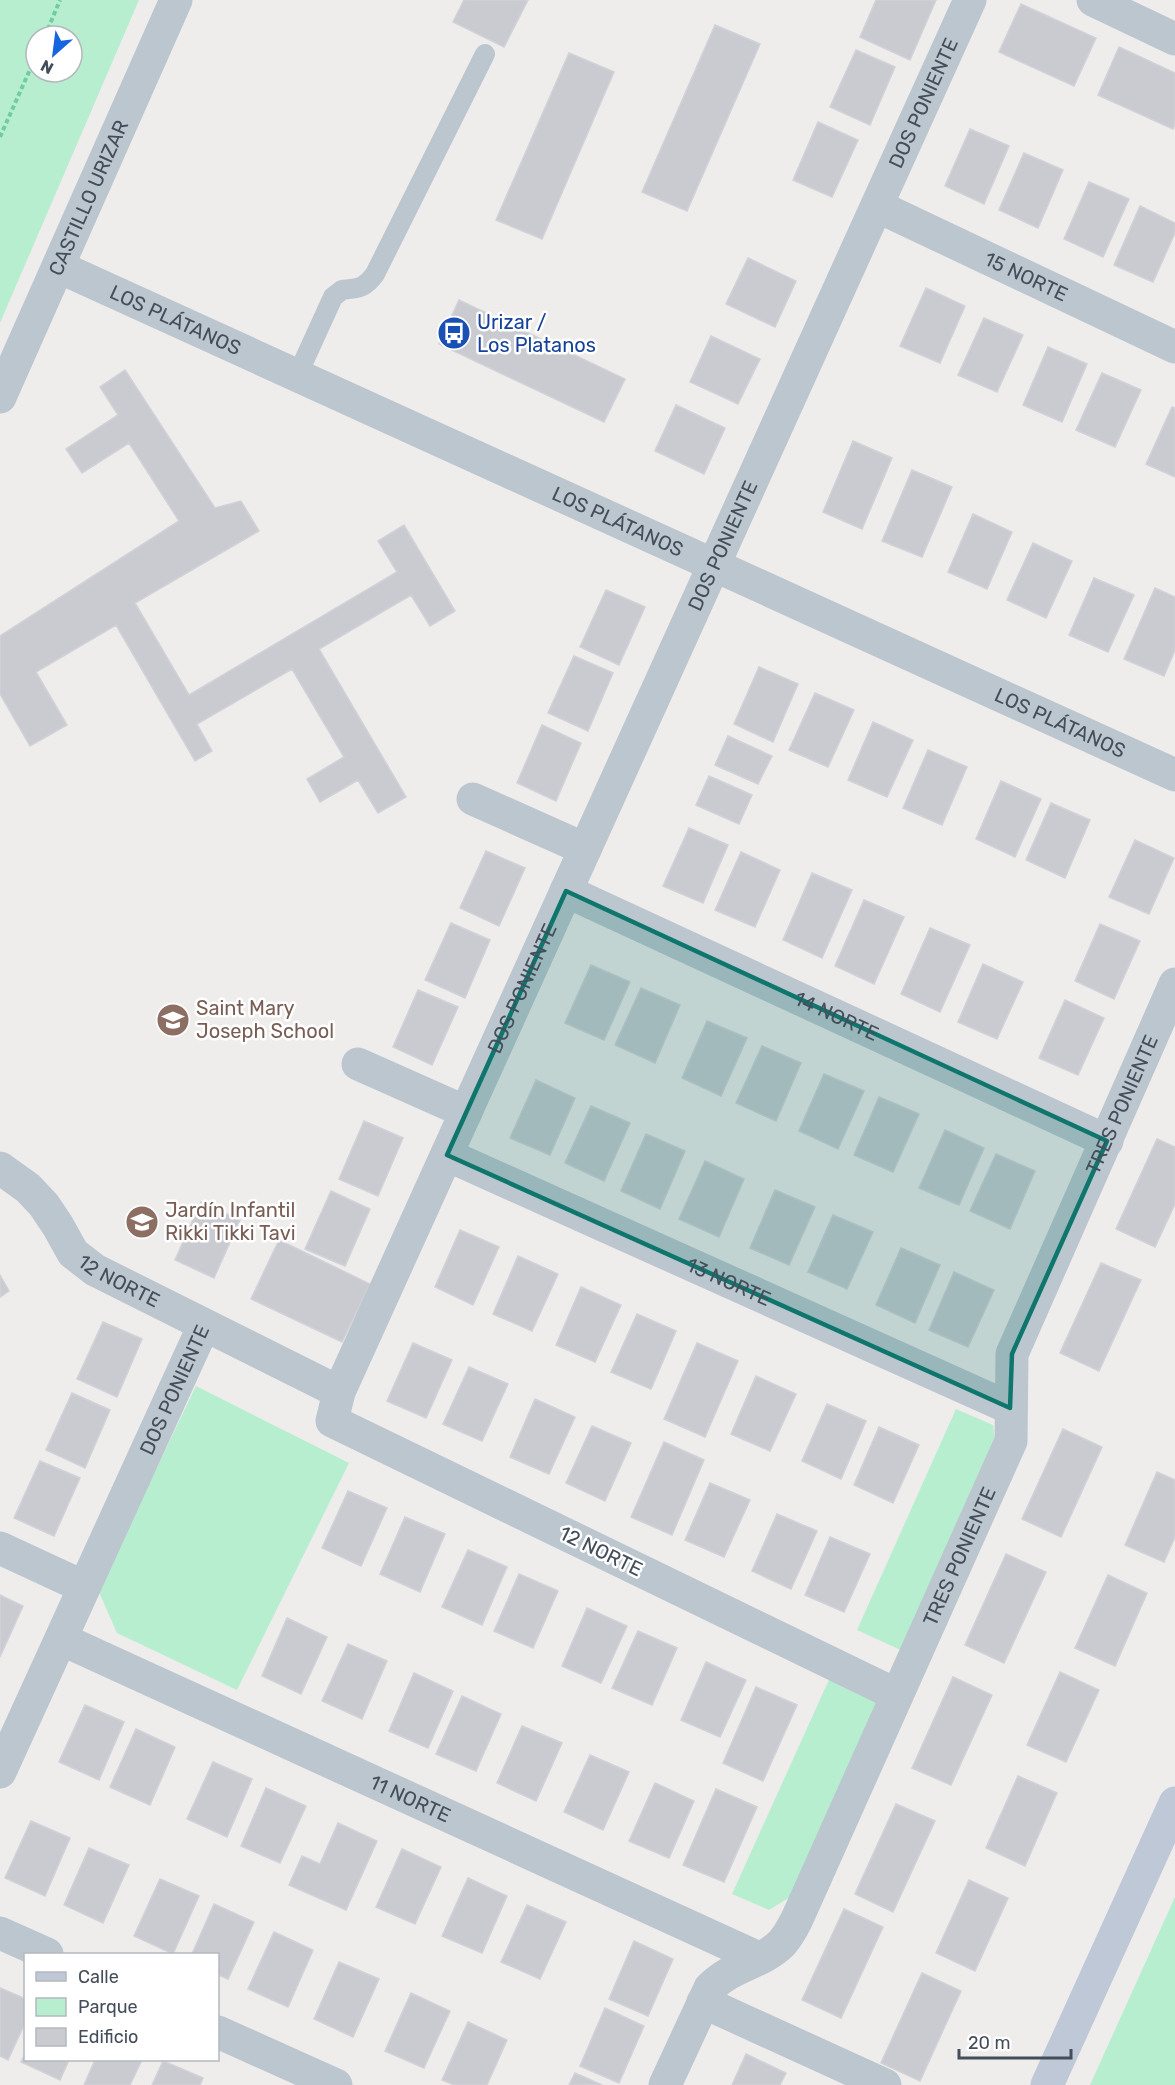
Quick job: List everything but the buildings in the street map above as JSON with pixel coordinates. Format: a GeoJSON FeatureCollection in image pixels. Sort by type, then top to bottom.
{"type":"FeatureCollection","features":[{"type":"Feature","properties":{"kind":"main road"},"geometry":{"type":"LineString","coordinates":[[1047,2085],[1175,1803]]}},
{"type":"Feature","properties":{"kind":"street","name":"CASTILLO URIZAR"},"geometry":{"type":"LineString","coordinates":[[0,397],[176,0]]}},
{"type":"Feature","properties":{"kind":"street","name":"DOS PONIENTE"},"geometry":{"type":"LineString","coordinates":[[0,1772],[204,1325],[339,1392],[970,0]]}},
{"type":"Feature","properties":{"kind":"street"},"geometry":{"type":"LineString","coordinates":[[1093,0],[1175,39]]}},
{"type":"Feature","properties":{"kind":"street","name":"15 NORTE"},"geometry":{"type":"LineString","coordinates":[[877,206],[1175,346]]}},
{"type":"Feature","properties":{"kind":"street","name":"LOS PLÁTANOS"},"geometry":{"type":"LineString","coordinates":[[59,267],[1175,775]]}},
{"type":"Feature","properties":{"kind":"street"},"geometry":{"type":"LineString","coordinates":[[473,799],[585,849]]}},
{"type":"Feature","properties":{"kind":"street","name":"14 NORTE"},"geometry":{"type":"LineString","coordinates":[[566,891],[1107,1141]]}},
{"type":"Feature","properties":{"kind":"street","name":"TRES PONIENTE"},"geometry":{"type":"LineString","coordinates":[[665,2085],[710,1988],[720,1977],[759,1958],[783,1942],[791,1931],[1011,1441],[1012,1354],[1175,984]]}},
{"type":"Feature","properties":{"kind":"street"},"geometry":{"type":"LineString","coordinates":[[358,1064],[466,1112]]}},
{"type":"Feature","properties":{"kind":"street","name":"13 NORTE"},"geometry":{"type":"LineString","coordinates":[[447,1155],[1010,1408]]}},
{"type":"Feature","properties":{"kind":"street","name":"12 NORTE"},"geometry":{"type":"LineString","coordinates":[[0,1168],[28,1188],[44,1205],[73,1253],[95,1270],[204,1325]]}},
{"type":"Feature","properties":{"kind":"street","name":"12 NORTE"},"geometry":{"type":"LineString","coordinates":[[339,1392],[332,1421],[897,1695]]}},
{"type":"Feature","properties":{"kind":"street"},"geometry":{"type":"LineString","coordinates":[[0,1548],[84,1587]]}},
{"type":"Feature","properties":{"kind":"street","name":"11 NORTE"},"geometry":{"type":"LineString","coordinates":[[61,1639],[759,1958]]}},
{"type":"Feature","properties":{"kind":"street"},"geometry":{"type":"LineString","coordinates":[[0,1933],[45,1953]]}},
{"type":"Feature","properties":{"kind":"street"},"geometry":{"type":"LineString","coordinates":[[703,2002],[885,2085]]}},
{"type":"Feature","properties":{"kind":"street"},"geometry":{"type":"LineString","coordinates":[[219,2032],[336,2085]]}},
{"type":"Feature","properties":{"kind":"lane"},"geometry":{"type":"LineString","coordinates":[[297,376],[333,297],[342,290],[352,290],[363,286],[375,274],[485,54]]}},
{"type":"Feature","properties":{"kind":"path"},"geometry":{"type":"LineString","coordinates":[[50,24],[60,0]]}},
{"type":"Feature","properties":{"kind":"path"},"geometry":{"type":"LineString","coordinates":[[0,137],[24,83]]}},
{"type":"Feature","properties":{"kind":"highlighted area"},"geometry":{"type":"Polygon","coordinates":[[[566,891],[1107,1141],[1012,1354],[1010,1408],[447,1155],[566,891]]]}},
{"type":"Feature","properties":{"kind":"green space"},"geometry":{"type":"Polygon","coordinates":[[[0,0],[139,0],[0,323],[0,0]]]}},
{"type":"Feature","properties":{"kind":"green space"},"geometry":{"type":"Polygon","coordinates":[[[196,1386],[349,1463],[237,1690],[117,1633],[98,1590],[196,1386]]]}},
{"type":"Feature","properties":{"kind":"green space"},"geometry":{"type":"Polygon","coordinates":[[[956,1409],[993,1425],[996,1451],[905,1652],[857,1630],[956,1409]]]}},
{"type":"Feature","properties":{"kind":"green space"},"geometry":{"type":"Polygon","coordinates":[[[832,1673],[881,1695],[790,1897],[769,1910],[732,1894],[832,1673]]]}},
{"type":"Feature","properties":{"kind":"green space"},"geometry":{"type":"Polygon","coordinates":[[[1175,1897],[1175,2085],[1090,2085],[1175,1897]]]}},
{"type":"Feature","properties":{"kind":"place","name":"Urizar / Los Platanos"},"geometry":{"type":"Point","coordinates":[454,333]}},
{"type":"Feature","properties":{"kind":"place","name":"Saint Mary Joseph School"},"geometry":{"type":"Point","coordinates":[173,1020]}},
{"type":"Feature","properties":{"kind":"place","name":"Jardín Infantil Rikki Tikki Tavi"},"geometry":{"type":"Point","coordinates":[142,1222]}}]}
